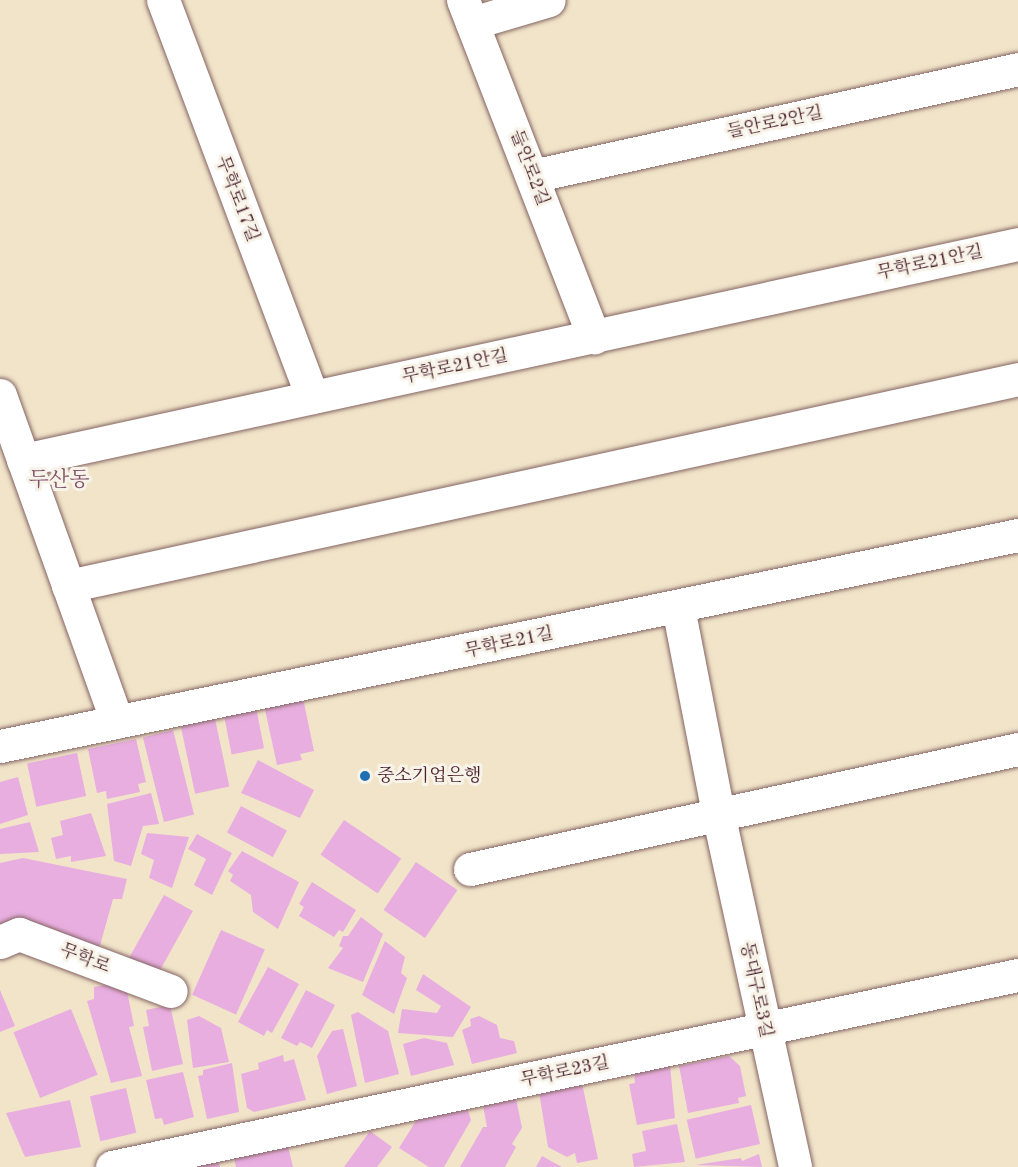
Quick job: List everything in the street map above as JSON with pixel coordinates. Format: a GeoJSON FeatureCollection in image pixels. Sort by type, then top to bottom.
{"type":"FeatureCollection","features":[{"type":"Feature","properties":{"kind":"street","name":"무학로17길"},"geometry":{"type":"LineString","coordinates":[[163,0],[312,397]]}},
{"type":"Feature","properties":{"kind":"street"},"geometry":{"type":"LineString","coordinates":[[468,12],[549,0]]}},
{"type":"Feature","properties":{"kind":"street","name":"들안로2길"},"geometry":{"type":"LineString","coordinates":[[468,12],[594,337]]}},
{"type":"Feature","properties":{"kind":"street","name":"들안로2안길"},"geometry":{"type":"LineString","coordinates":[[532,176],[1018,69]]}},
{"type":"Feature","properties":{"kind":"street","name":"무학로21안길"},"geometry":{"type":"LineString","coordinates":[[23,460],[1018,244]]}},
{"type":"Feature","properties":{"kind":"street"},"geometry":{"type":"LineString","coordinates":[[68,586],[1018,379]]}},
{"type":"Feature","properties":{"kind":"street"},"geometry":{"type":"LineString","coordinates":[[0,395],[117,722]]}},
{"type":"Feature","properties":{"kind":"street","name":"무학로21길"},"geometry":{"type":"LineString","coordinates":[[0,746],[1018,535]]}},
{"type":"Feature","properties":{"kind":"street","name":"동대구로3길"},"geometry":{"type":"LineString","coordinates":[[678,607],[718,813],[795,1167]]}},
{"type":"Feature","properties":{"kind":"street"},"geometry":{"type":"LineString","coordinates":[[470,869],[1018,749]]}},
{"type":"Feature","properties":{"kind":"street","name":"무학로"},"geometry":{"type":"LineString","coordinates":[[0,942],[19,934],[171,992]]}},
{"type":"Feature","properties":{"kind":"street","name":"무학로23길"},"geometry":{"type":"LineString","coordinates":[[112,1167],[1018,975]]}},
{"type":"Feature","properties":{"kind":"building"},"geometry":{"type":"Polygon","coordinates":[[[303,698],[314,751],[300,754],[302,760],[277,765],[264,705],[303,698]]]}},
{"type":"Feature","properties":{"kind":"building"},"geometry":{"type":"Polygon","coordinates":[[[256,707],[264,748],[232,755],[224,713],[256,707]]]}},
{"type":"Feature","properties":{"kind":"building"},"geometry":{"type":"Polygon","coordinates":[[[215,719],[229,786],[195,794],[181,726],[215,719]]]}},
{"type":"Feature","properties":{"kind":"building"},"geometry":{"type":"Polygon","coordinates":[[[173,730],[194,814],[164,822],[143,737],[173,730]]]}},
{"type":"Feature","properties":{"kind":"building"},"geometry":{"type":"Polygon","coordinates":[[[136,739],[146,782],[138,784],[140,792],[107,799],[106,791],[97,793],[88,749],[136,739]]]}},
{"type":"Feature","properties":{"kind":"building"},"geometry":{"type":"Polygon","coordinates":[[[77,753],[86,796],[36,807],[27,764],[77,753]]]}},
{"type":"Feature","properties":{"kind":"building"},"geometry":{"type":"Polygon","coordinates":[[[258,760],[314,790],[300,818],[241,793],[258,760]]]}},
{"type":"Feature","properties":{"kind":"building"},"geometry":{"type":"Polygon","coordinates":[[[18,777],[28,815],[0,824],[0,782],[18,777]]]}},
{"type":"Feature","properties":{"kind":"building"},"geometry":{"type":"Polygon","coordinates":[[[151,793],[159,824],[143,826],[131,866],[114,861],[107,804],[151,793]]]}},
{"type":"Feature","properties":{"kind":"building"},"geometry":{"type":"Polygon","coordinates":[[[241,806],[287,830],[273,857],[227,832],[241,806]]]}},
{"type":"Feature","properties":{"kind":"building"},"geometry":{"type":"Polygon","coordinates":[[[91,813],[106,856],[71,862],[71,856],[56,859],[51,838],[63,835],[60,821],[91,813]]]}},
{"type":"Feature","properties":{"kind":"building"},"geometry":{"type":"Polygon","coordinates":[[[344,820],[401,859],[378,893],[321,855],[344,820]]]}},
{"type":"Feature","properties":{"kind":"building"},"geometry":{"type":"Polygon","coordinates":[[[30,822],[39,852],[0,854],[0,829],[30,822]]]}},
{"type":"Feature","properties":{"kind":"building"},"geometry":{"type":"Polygon","coordinates":[[[147,833],[189,837],[172,888],[149,878],[154,860],[141,854],[147,833]]]}},
{"type":"Feature","properties":{"kind":"building"},"geometry":{"type":"Polygon","coordinates":[[[197,834],[232,853],[212,895],[194,885],[206,859],[188,849],[197,834]]]}},
{"type":"Feature","properties":{"kind":"building"},"geometry":{"type":"Polygon","coordinates":[[[242,851],[299,882],[278,929],[253,912],[251,895],[230,881],[233,875],[228,871],[242,851]]]}},
{"type":"Feature","properties":{"kind":"building"},"geometry":{"type":"Polygon","coordinates":[[[23,858],[127,879],[122,899],[113,899],[99,949],[0,926],[0,863],[23,858]]]}},
{"type":"Feature","properties":{"kind":"building"},"geometry":{"type":"Polygon","coordinates":[[[416,862],[457,890],[425,938],[384,910],[416,862]]]}},
{"type":"Feature","properties":{"kind":"building"},"geometry":{"type":"Polygon","coordinates":[[[312,882],[356,910],[343,932],[339,930],[334,937],[299,916],[304,907],[299,904],[312,882]]]}},
{"type":"Feature","properties":{"kind":"building"},"geometry":{"type":"Polygon","coordinates":[[[164,895],[193,911],[156,977],[127,961],[164,895]]]}},
{"type":"Feature","properties":{"kind":"building"},"geometry":{"type":"Polygon","coordinates":[[[361,917],[383,934],[363,982],[328,968],[343,948],[339,946],[343,936],[348,936],[361,917]]]}},
{"type":"Feature","properties":{"kind":"building"},"geometry":{"type":"Polygon","coordinates":[[[221,930],[265,950],[236,1014],[192,995],[221,930]]]}},
{"type":"Feature","properties":{"kind":"building"},"geometry":{"type":"Polygon","coordinates":[[[385,941],[405,957],[401,973],[407,978],[394,1014],[362,995],[385,941]]]}},
{"type":"Feature","properties":{"kind":"building"},"geometry":{"type":"Polygon","coordinates":[[[268,967],[299,984],[272,1033],[267,1030],[264,1036],[238,1022],[268,967]]]}},
{"type":"Feature","properties":{"kind":"building"},"geometry":{"type":"Polygon","coordinates":[[[423,974],[471,1007],[453,1037],[398,1033],[402,1009],[437,1013],[441,1006],[416,990],[423,974]]]}},
{"type":"Feature","properties":{"kind":"building"},"geometry":{"type":"Polygon","coordinates":[[[125,981],[134,1026],[129,1027],[142,1076],[111,1083],[87,1001],[94,999],[94,987],[125,981]]]}},
{"type":"Feature","properties":{"kind":"building"},"geometry":{"type":"Polygon","coordinates":[[[0,990],[15,1026],[0,1032],[0,990]]]}},
{"type":"Feature","properties":{"kind":"building"},"geometry":{"type":"Polygon","coordinates":[[[306,990],[335,1005],[312,1048],[300,1042],[297,1046],[281,1038],[306,990]]]}},
{"type":"Feature","properties":{"kind":"building"},"geometry":{"type":"Polygon","coordinates":[[[170,1005],[183,1064],[152,1071],[143,1027],[149,1026],[146,1010],[170,1005]]]}},
{"type":"Feature","properties":{"kind":"building"},"geometry":{"type":"Polygon","coordinates":[[[71,1009],[98,1075],[40,1098],[14,1032],[71,1009]]]}},
{"type":"Feature","properties":{"kind":"building"},"geometry":{"type":"Polygon","coordinates":[[[358,1012],[388,1031],[399,1074],[365,1083],[351,1015],[358,1012]]]}},
{"type":"Feature","properties":{"kind":"building"},"geometry":{"type":"Polygon","coordinates":[[[199,1016],[221,1028],[229,1062],[193,1068],[187,1020],[199,1016]]]}},
{"type":"Feature","properties":{"kind":"building"},"geometry":{"type":"Polygon","coordinates":[[[479,1016],[497,1025],[500,1038],[514,1041],[517,1053],[472,1064],[462,1030],[471,1026],[470,1019],[479,1016]]]}},
{"type":"Feature","properties":{"kind":"building"},"geometry":{"type":"Polygon","coordinates":[[[343,1029],[357,1086],[327,1094],[317,1056],[332,1031],[343,1029]]]}},
{"type":"Feature","properties":{"kind":"building"},"geometry":{"type":"Polygon","coordinates":[[[424,1038],[447,1043],[454,1065],[411,1076],[403,1044],[424,1038]]]}},
{"type":"Feature","properties":{"kind":"building"},"geometry":{"type":"Polygon","coordinates":[[[283,1055],[284,1062],[294,1059],[306,1100],[254,1112],[247,1108],[241,1074],[259,1069],[258,1063],[283,1055]]]}},
{"type":"Feature","properties":{"kind":"building"},"geometry":{"type":"Polygon","coordinates":[[[729,1056],[740,1066],[746,1096],[738,1098],[739,1103],[688,1113],[679,1066],[729,1056]]]}},
{"type":"Feature","properties":{"kind":"building"},"geometry":{"type":"Polygon","coordinates":[[[232,1063],[239,1112],[207,1119],[198,1076],[203,1075],[203,1070],[232,1063]]]}},
{"type":"Feature","properties":{"kind":"building"},"geometry":{"type":"Polygon","coordinates":[[[670,1065],[675,1118],[637,1125],[629,1084],[635,1083],[634,1072],[670,1065]]]}},
{"type":"Feature","properties":{"kind":"building"},"geometry":{"type":"Polygon","coordinates":[[[183,1072],[194,1117],[164,1125],[162,1118],[155,1119],[146,1080],[183,1072]]]}},
{"type":"Feature","properties":{"kind":"building"},"geometry":{"type":"Polygon","coordinates":[[[582,1083],[598,1159],[577,1163],[575,1153],[567,1157],[548,1147],[539,1092],[582,1083]]]}},
{"type":"Feature","properties":{"kind":"building"},"geometry":{"type":"Polygon","coordinates":[[[126,1088],[136,1133],[100,1141],[90,1096],[126,1088]]]}},
{"type":"Feature","properties":{"kind":"building"},"geometry":{"type":"Polygon","coordinates":[[[516,1098],[522,1128],[512,1144],[516,1147],[505,1167],[460,1167],[483,1127],[487,1127],[483,1106],[516,1098]]]}},
{"type":"Feature","properties":{"kind":"building"},"geometry":{"type":"Polygon","coordinates":[[[70,1100],[81,1147],[25,1157],[6,1113],[70,1100]]]}},
{"type":"Feature","properties":{"kind":"building"},"geometry":{"type":"Polygon","coordinates":[[[466,1104],[471,1120],[444,1167],[429,1167],[399,1148],[419,1116],[466,1104]]]}},
{"type":"Feature","properties":{"kind":"building"},"geometry":{"type":"Polygon","coordinates":[[[751,1105],[760,1144],[696,1159],[687,1120],[751,1105]]]}},
{"type":"Feature","properties":{"kind":"building"},"geometry":{"type":"Polygon","coordinates":[[[677,1124],[685,1162],[634,1167],[632,1154],[646,1151],[642,1131],[677,1124]]]}},
{"type":"Feature","properties":{"kind":"building"},"geometry":{"type":"Polygon","coordinates":[[[370,1131],[392,1147],[377,1167],[344,1167],[370,1131]]]}},
{"type":"Feature","properties":{"kind":"building"},"geometry":{"type":"Polygon","coordinates":[[[287,1142],[293,1167],[236,1167],[233,1154],[287,1142]]]}},
{"type":"Feature","properties":{"kind":"building"},"geometry":{"type":"Polygon","coordinates":[[[759,1154],[762,1167],[695,1165],[741,1158],[742,1161],[759,1154]]]}},
{"type":"Feature","properties":{"kind":"building"},"geometry":{"type":"Polygon","coordinates":[[[542,1156],[562,1167],[536,1167],[542,1156]]]}},
{"type":"Feature","properties":{"kind":"building"},"geometry":{"type":"Polygon","coordinates":[[[218,1160],[220,1167],[192,1166],[218,1160]]]}},
{"type":"Feature","properties":{"kind":"place","name":"중소기업은행"},"geometry":{"type":"Point","coordinates":[365,776]}},
{"type":"Feature","properties":{"kind":"district","name":"두산동"},"geometry":{"type":"Point","coordinates":[59,481]}}]}
